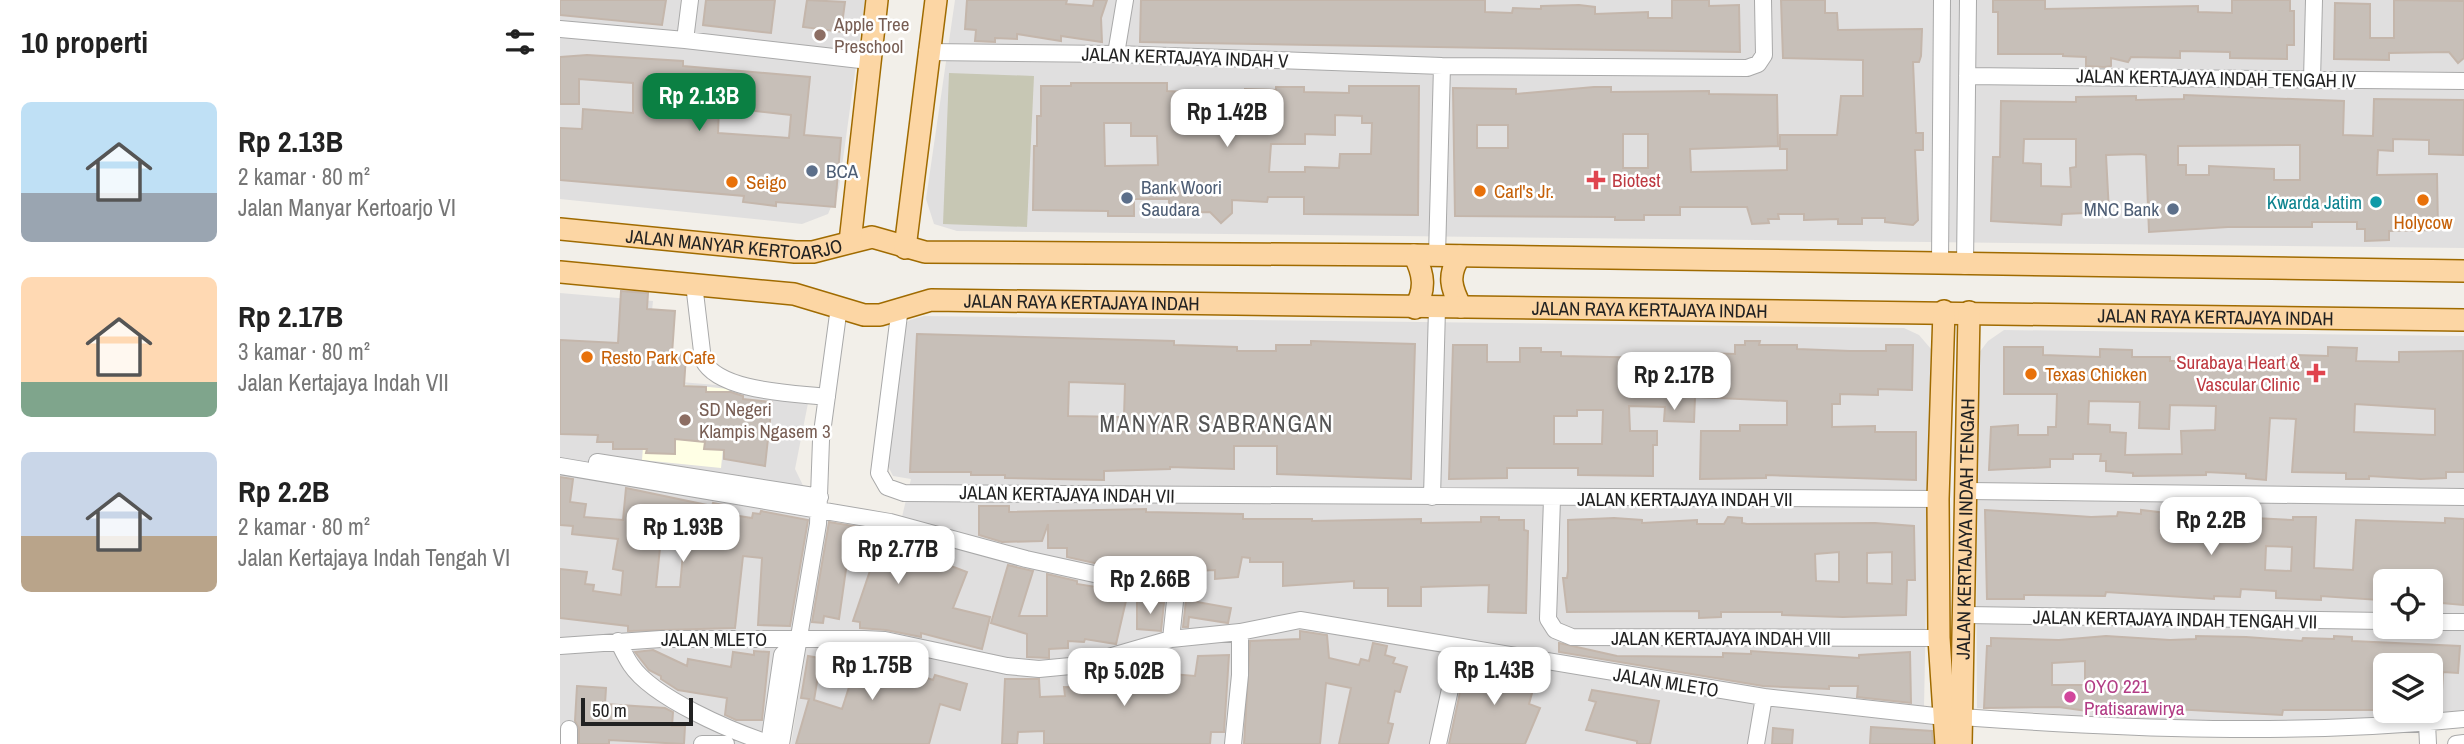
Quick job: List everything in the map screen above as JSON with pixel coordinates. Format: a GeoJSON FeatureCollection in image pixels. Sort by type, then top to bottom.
{"type":"FeatureCollection","features":[{"type":"Feature","properties":{"kind":"main road"},"geometry":{"type":"LineString","coordinates":[[850,242],[877,0]]}},
{"type":"Feature","properties":{"kind":"main road"},"geometry":{"type":"LineString","coordinates":[[936,0],[927,52],[905,248],[925,252],[1414,255],[1965,266],[2464,271]]}},
{"type":"Feature","properties":{"kind":"main road","name":"JALAN MANYAR KERTOARJO"},"geometry":{"type":"LineString","coordinates":[[560,229],[795,252],[813,252],[872,237],[884,238],[905,248]]}},
{"type":"Feature","properties":{"kind":"main road"},"geometry":{"type":"LineString","coordinates":[[1414,255],[1423,284],[1422,296],[1415,308]]}},
{"type":"Feature","properties":{"kind":"main road"},"geometry":{"type":"LineString","coordinates":[[1460,256],[1452,267],[1451,279],[1461,307]]}},
{"type":"Feature","properties":{"kind":"main road"},"geometry":{"type":"LineString","coordinates":[[560,272],[794,294],[839,307]]}},
{"type":"Feature","properties":{"kind":"main road","name":"JALAN RAYA KERTAJAYA INDAH"},"geometry":{"type":"LineString","coordinates":[[839,307],[872,315],[930,300],[1415,308],[1944,311],[2464,320]]}},
{"type":"Feature","properties":{"kind":"main road","name":"JALAN KERTAJAYA INDAH TENGAH"},"geometry":{"type":"LineString","coordinates":[[1944,311],[1938,499],[1939,638],[1941,678],[1953,731]]}},
{"type":"Feature","properties":{"kind":"main road","name":"JALAN KERTAJAYA INDAH TENGAH"},"geometry":{"type":"LineString","coordinates":[[1953,731],[1962,679],[1965,615],[1969,312]]}},
{"type":"Feature","properties":{"kind":"main road"},"geometry":{"type":"LineString","coordinates":[[1942,372],[1968,372]]}},
{"type":"Feature","properties":{"kind":"main road"},"geometry":{"type":"LineString","coordinates":[[1941,678],[1962,679]]}},
{"type":"Feature","properties":{"kind":"street"},"geometry":{"type":"LineString","coordinates":[[685,40],[690,0]]}},
{"type":"Feature","properties":{"kind":"street"},"geometry":{"type":"LineString","coordinates":[[1116,54],[1125,0]]}},
{"type":"Feature","properties":{"kind":"street","name":"JALAN KERTAJAYA INDAH V"},"geometry":{"type":"LineString","coordinates":[[927,52],[1116,54],[1442,66],[1747,68],[1758,64],[1764,55],[1763,0]]}},
{"type":"Feature","properties":{"kind":"street"},"geometry":{"type":"LineString","coordinates":[[1940,265],[1942,0]]}},
{"type":"Feature","properties":{"kind":"street"},"geometry":{"type":"LineString","coordinates":[[1965,266],[1968,0]]}},
{"type":"Feature","properties":{"kind":"street"},"geometry":{"type":"LineString","coordinates":[[2312,80],[2314,0]]}},
{"type":"Feature","properties":{"kind":"street"},"geometry":{"type":"LineString","coordinates":[[560,29],[869,61]]}},
{"type":"Feature","properties":{"kind":"street"},"geometry":{"type":"LineString","coordinates":[[1437,256],[1442,66]]}},
{"type":"Feature","properties":{"kind":"street","name":"JALAN KERTAJAYA INDAH TENGAH IV"},"geometry":{"type":"LineString","coordinates":[[1967,76],[2464,80]]}},
{"type":"Feature","properties":{"kind":"street"},"geometry":{"type":"LineString","coordinates":[[694,284],[703,360],[708,371],[746,387],[827,397]]}},
{"type":"Feature","properties":{"kind":"street"},"geometry":{"type":"LineString","coordinates":[[781,744],[819,504],[821,440],[839,307]]}},
{"type":"Feature","properties":{"kind":"street","name":"JALAN KERTAJAYA INDAH VII"},"geometry":{"type":"LineString","coordinates":[[900,307],[879,473],[887,488],[904,493],[1552,499],[1938,499]]}},
{"type":"Feature","properties":{"kind":"street"},"geometry":{"type":"LineString","coordinates":[[1432,498],[1437,308]]}},
{"type":"Feature","properties":{"kind":"street"},"geometry":{"type":"LineString","coordinates":[[560,456],[819,504],[1026,559],[1176,592],[1171,639]]}},
{"type":"Feature","properties":{"kind":"street"},"geometry":{"type":"LineString","coordinates":[[560,466],[819,504]]}},
{"type":"Feature","properties":{"kind":"street"},"geometry":{"type":"LineString","coordinates":[[1967,491],[2464,497]]}},
{"type":"Feature","properties":{"kind":"street","name":"JALAN KERTAJAYA INDAH VIII"},"geometry":{"type":"LineString","coordinates":[[1552,499],[1548,619],[1555,630],[1572,637],[1939,638]]}},
{"type":"Feature","properties":{"kind":"street","name":"JALAN KERTAJAYA INDAH TENGAH VII"},"geometry":{"type":"LineString","coordinates":[[1965,615],[2373,621]]}},
{"type":"Feature","properties":{"kind":"street","name":"JALAN MLETO"},"geometry":{"type":"LineString","coordinates":[[560,646],[618,641],[884,640],[976,661],[1039,669],[1081,665],[1171,639],[1240,632],[1300,620],[1953,731],[2170,730],[2427,734],[2464,719]]}},
{"type":"Feature","properties":{"kind":"street"},"geometry":{"type":"LineString","coordinates":[[2443,622],[2464,622]]}},
{"type":"Feature","properties":{"kind":"street"},"geometry":{"type":"LineString","coordinates":[[1233,744],[1240,632]]}},
{"type":"Feature","properties":{"kind":"street"},"geometry":{"type":"LineString","coordinates":[[618,641],[631,666],[646,682],[742,736],[770,744],[782,655],[798,639]]}},
{"type":"Feature","properties":{"kind":"street"},"geometry":{"type":"LineString","coordinates":[[1438,744],[1459,648]]}},
{"type":"Feature","properties":{"kind":"street"},"geometry":{"type":"LineString","coordinates":[[1756,744],[1764,697]]}},
{"type":"Feature","properties":{"kind":"street"},"geometry":{"type":"LineString","coordinates":[[2456,744],[2464,743]]}},
{"type":"Feature","properties":{"kind":"street"},"geometry":{"type":"LineString","coordinates":[[702,744],[726,744]]}},
{"type":"Feature","properties":{"kind":"shaded area"},"geometry":{"type":"Polygon","coordinates":[[[560,0],[865,0],[839,188],[828,214],[802,224],[560,199],[560,0]]]}},
{"type":"Feature","properties":{"kind":"shaded area"},"geometry":{"type":"Polygon","coordinates":[[[955,0],[2464,0],[2464,248],[957,231],[934,224],[926,199],[955,0]]]}},
{"type":"Feature","properties":{"kind":"shaded area"},"geometry":{"type":"Polygon","coordinates":[[[949,73],[1034,76],[1027,227],[943,224],[949,73]]]}},
{"type":"Feature","properties":{"kind":"shaded area"},"geometry":{"type":"Polygon","coordinates":[[[560,293],[653,301],[645,379],[810,393],[795,469],[814,508],[795,630],[778,648],[766,744],[560,744],[560,293]]]}},
{"type":"Feature","properties":{"kind":"shaded area"},"geometry":{"type":"Polygon","coordinates":[[[924,316],[1904,328],[1919,335],[1931,349],[1924,707],[1939,729],[1939,744],[791,744],[827,514],[901,521],[911,479],[893,476],[884,458],[900,327],[910,320],[924,316]]]}},
{"type":"Feature","properties":{"kind":"shaded area"},"geometry":{"type":"Polygon","coordinates":[[[2004,330],[2464,336],[2464,711],[2443,713],[2443,653],[2373,653],[2373,719],[2328,723],[2195,725],[1977,708],[1975,358],[1988,341],[2004,330]]]}},
{"type":"Feature","properties":{"kind":"shaded area","name":"SD Negeri Klampis Ngasem 3"},"geometry":{"type":"Polygon","coordinates":[[[648,381],[729,389],[721,468],[642,460],[648,381]]]}},
{"type":"Feature","properties":{"kind":"building"},"geometry":{"type":"Polygon","coordinates":[[[560,0],[666,0],[662,25],[560,15],[560,0]]]}},
{"type":"Feature","properties":{"kind":"building"},"geometry":{"type":"Polygon","coordinates":[[[706,0],[775,0],[771,33],[703,25],[706,0]]]}},
{"type":"Feature","properties":{"kind":"building"},"geometry":{"type":"Polygon","coordinates":[[[807,0],[845,2],[841,32],[803,27],[807,0]]]}},
{"type":"Feature","properties":{"kind":"building"},"geometry":{"type":"Polygon","coordinates":[[[967,0],[1067,0],[1066,4],[1093,6],[1094,0],[1107,0],[1101,18],[1102,42],[1061,36],[1061,41],[1017,34],[1017,39],[975,41],[976,30],[965,29],[967,0]]]}},
{"type":"Feature","properties":{"kind":"building"},"geometry":{"type":"Polygon","coordinates":[[[1141,0],[1485,0],[1485,12],[1512,13],[1513,8],[1541,9],[1541,6],[1579,5],[1595,7],[1595,14],[1648,12],[1648,18],[1672,18],[1672,0],[1709,0],[1709,6],[1739,5],[1740,52],[1140,42],[1141,0]]]}},
{"type":"Feature","properties":{"kind":"building"},"geometry":{"type":"Polygon","coordinates":[[[1781,0],[1825,0],[1825,13],[1837,13],[1838,30],[1922,29],[1921,56],[1919,62],[1913,62],[1916,133],[1923,133],[1923,150],[1915,150],[1918,220],[1913,225],[1885,222],[1885,218],[1862,218],[1862,224],[1838,224],[1838,219],[1804,220],[1804,214],[1778,214],[1779,219],[1768,219],[1769,223],[1752,224],[1747,207],[1680,207],[1680,215],[1644,215],[1644,220],[1615,220],[1615,217],[1455,216],[1453,88],[1516,89],[1516,94],[1611,87],[1611,92],[1709,91],[1709,94],[1777,95],[1778,146],[1690,149],[1691,172],[1787,170],[1787,149],[1780,149],[1780,135],[1837,135],[1841,96],[1863,96],[1863,60],[1783,58],[1781,0]],[[1477,125],[1477,148],[1508,148],[1508,125],[1477,125]],[[1623,134],[1623,168],[1648,168],[1648,134],[1623,134]]]}},
{"type":"Feature","properties":{"kind":"building"},"geometry":{"type":"Polygon","coordinates":[[[1993,0],[2045,0],[2045,9],[2198,6],[2198,12],[2232,13],[2232,0],[2290,0],[2290,11],[2294,11],[2294,45],[2287,45],[2287,59],[2230,58],[2230,52],[2180,51],[2180,58],[2131,57],[2128,62],[2111,58],[2111,66],[2104,67],[2086,66],[2086,57],[2063,54],[1998,54],[1998,12],[1993,12],[1993,0]]]}},
{"type":"Feature","properties":{"kind":"building"},"geometry":{"type":"Polygon","coordinates":[[[2394,0],[2464,1],[2464,58],[2458,63],[2449,52],[2389,53],[2389,60],[2334,59],[2335,3],[2370,4],[2370,38],[2394,38],[2394,0]]]}},
{"type":"Feature","properties":{"kind":"building"},"geometry":{"type":"Polygon","coordinates":[[[587,55],[683,61],[683,66],[810,77],[804,135],[841,138],[835,207],[776,202],[776,206],[743,202],[744,196],[560,180],[560,128],[582,129],[583,109],[633,113],[633,83],[579,79],[579,104],[560,104],[560,57],[587,55]],[[719,107],[718,133],[789,138],[791,115],[719,107]]]}},
{"type":"Feature","properties":{"kind":"building"},"geometry":{"type":"Polygon","coordinates":[[[1071,83],[1167,83],[1167,91],[1224,94],[1245,92],[1245,89],[1276,90],[1276,87],[1304,87],[1304,92],[1349,93],[1349,86],[1419,86],[1418,215],[1304,214],[1304,197],[1268,197],[1267,202],[1232,200],[1232,213],[1221,223],[1210,212],[1169,213],[1169,199],[1134,199],[1134,216],[1108,216],[1108,211],[1033,210],[1034,146],[1037,146],[1037,116],[1041,116],[1041,86],[1071,86],[1071,83]],[[1335,115],[1335,135],[1305,134],[1305,144],[1271,144],[1269,172],[1305,172],[1305,167],[1339,168],[1340,154],[1371,154],[1372,123],[1362,123],[1362,116],[1335,115]],[[1104,123],[1105,166],[1158,165],[1157,136],[1131,136],[1131,123],[1104,123]]]}},
{"type":"Feature","properties":{"kind":"building"},"geometry":{"type":"Polygon","coordinates":[[[2184,95],[2344,101],[2343,135],[2373,136],[2374,99],[2464,100],[2463,155],[2429,154],[2429,140],[2393,139],[2393,151],[2378,150],[2377,175],[2437,174],[2438,230],[2389,231],[2389,240],[2365,241],[2365,229],[2357,229],[2357,222],[2312,222],[2312,227],[2228,227],[2149,232],[2146,155],[2141,154],[2106,155],[2109,212],[2062,214],[2061,225],[1991,221],[1993,157],[2000,157],[2001,101],[2076,102],[2076,97],[2136,96],[2136,100],[2184,99],[2184,95]],[[2024,139],[2023,163],[2041,164],[2041,186],[2071,187],[2070,168],[2076,167],[2076,139],[2024,139]],[[2300,145],[2178,146],[2178,165],[2186,165],[2186,175],[2209,175],[2209,166],[2274,169],[2274,180],[2300,180],[2300,145]]]}},
{"type":"Feature","properties":{"kind":"building"},"geometry":{"type":"Polygon","coordinates":[[[621,291],[648,293],[647,309],[675,311],[672,354],[686,355],[684,386],[706,387],[706,392],[731,392],[743,396],[743,399],[772,402],[765,466],[724,459],[724,450],[704,449],[705,442],[675,439],[675,454],[646,453],[647,449],[613,449],[613,442],[597,442],[598,435],[560,434],[560,340],[618,343],[621,291]]]}},
{"type":"Feature","properties":{"kind":"building"},"geometry":{"type":"Polygon","coordinates":[[[917,334],[1174,341],[1174,345],[1237,347],[1237,351],[1276,351],[1276,345],[1311,345],[1311,341],[1415,344],[1411,479],[1277,474],[1277,446],[1234,446],[1234,469],[1170,467],[1104,471],[1104,480],[1005,478],[1005,475],[971,475],[971,472],[910,472],[917,334]],[[1069,382],[1068,416],[1124,417],[1125,384],[1069,382]]]}},
{"type":"Feature","properties":{"kind":"building"},"geometry":{"type":"Polygon","coordinates":[[[1745,341],[1760,341],[1759,345],[1797,345],[1797,349],[1886,351],[1886,345],[1913,345],[1912,390],[1878,389],[1878,395],[1840,394],[1840,404],[1832,404],[1832,427],[1875,426],[1875,432],[1916,432],[1916,480],[1766,475],[1766,478],[1700,479],[1701,431],[1740,431],[1740,425],[1787,425],[1787,401],[1695,397],[1694,422],[1664,421],[1665,407],[1629,406],[1630,431],[1657,431],[1657,445],[1653,445],[1653,476],[1578,475],[1578,468],[1507,468],[1507,478],[1449,479],[1453,345],[1487,345],[1487,362],[1520,362],[1520,348],[1541,348],[1541,352],[1561,352],[1561,356],[1708,359],[1708,353],[1735,354],[1735,345],[1745,345],[1745,341]],[[1577,410],[1577,416],[1554,416],[1554,444],[1602,444],[1603,410],[1577,410]]]}},
{"type":"Feature","properties":{"kind":"building"},"geometry":{"type":"Polygon","coordinates":[[[2004,347],[2043,347],[2043,355],[2100,357],[2100,349],[2132,350],[2132,357],[2170,357],[2170,361],[2250,361],[2250,364],[2296,365],[2296,355],[2328,356],[2328,347],[2357,348],[2356,361],[2399,362],[2399,352],[2463,351],[2464,472],[2446,472],[2446,478],[2369,476],[2369,479],[2346,479],[2346,473],[2292,472],[2296,419],[2270,418],[2266,480],[2246,478],[2246,474],[2206,472],[2206,475],[2133,476],[2133,473],[2106,471],[2106,461],[2100,461],[2101,454],[2073,454],[2073,459],[2050,459],[2050,467],[1989,470],[1991,427],[2018,425],[2018,435],[2048,435],[2048,427],[2056,427],[2057,394],[2004,394],[2004,347]],[[2089,401],[2088,424],[2110,425],[2110,432],[2126,433],[2125,455],[2182,454],[2181,431],[2215,430],[2216,406],[2170,405],[2169,429],[2139,428],[2140,402],[2089,401]],[[2355,404],[2354,432],[2435,435],[2435,409],[2355,404]]]}},
{"type":"Feature","properties":{"kind":"building"},"geometry":{"type":"Polygon","coordinates":[[[560,477],[573,479],[570,502],[586,504],[584,517],[623,520],[626,488],[712,506],[713,503],[728,506],[726,514],[752,518],[753,513],[760,514],[761,511],[808,520],[790,626],[758,625],[762,558],[743,556],[735,628],[628,631],[628,626],[560,618],[560,569],[587,572],[585,584],[594,585],[593,591],[621,595],[623,571],[613,569],[618,539],[572,534],[573,526],[560,525],[560,477]],[[661,538],[656,587],[680,587],[684,542],[661,538]]]}},
{"type":"Feature","properties":{"kind":"building"},"geometry":{"type":"Polygon","coordinates":[[[979,506],[1009,506],[1009,512],[1146,509],[1146,512],[1243,514],[1243,519],[1312,521],[1421,519],[1421,523],[1481,522],[1481,517],[1524,520],[1524,530],[1528,531],[1526,613],[1488,612],[1489,585],[1421,587],[1421,606],[1388,606],[1388,588],[1354,588],[1354,581],[1283,586],[1283,562],[1250,562],[1250,558],[1242,557],[1238,577],[1215,579],[1215,570],[1155,573],[1154,568],[1117,568],[1067,557],[1067,548],[1048,548],[1048,524],[1042,541],[1002,542],[979,535],[979,506]]]}},
{"type":"Feature","properties":{"kind":"building"},"geometry":{"type":"Polygon","coordinates":[[[1985,510],[2091,517],[2117,516],[2118,512],[2141,514],[2141,510],[2191,516],[2191,520],[2254,525],[2255,518],[2293,520],[2293,517],[2316,517],[2314,568],[2353,570],[2356,520],[2445,523],[2445,518],[2464,519],[2463,605],[2443,603],[2443,569],[2373,569],[2373,600],[2321,596],[2321,600],[2276,598],[2276,591],[2241,589],[2240,597],[2214,596],[2214,599],[2106,592],[2105,596],[2024,595],[2024,599],[1987,599],[1985,510]],[[2266,546],[2265,570],[2291,571],[2292,547],[2266,546]]]}},
{"type":"Feature","properties":{"kind":"building"},"geometry":{"type":"Polygon","coordinates":[[[1728,517],[1742,518],[1742,523],[1747,524],[1875,523],[1914,526],[1915,580],[1907,580],[1906,615],[1843,617],[1782,615],[1782,612],[1721,612],[1721,617],[1699,618],[1699,611],[1567,612],[1563,578],[1567,578],[1568,571],[1568,520],[1614,518],[1642,520],[1642,523],[1697,520],[1697,524],[1724,524],[1728,517]],[[1839,552],[1815,554],[1816,581],[1839,582],[1839,552]],[[1892,552],[1867,553],[1867,583],[1892,584],[1892,552]]]}},
{"type":"Feature","properties":{"kind":"building"},"geometry":{"type":"Polygon","coordinates":[[[829,522],[888,532],[946,548],[943,563],[967,572],[953,608],[990,617],[982,649],[921,633],[921,637],[860,628],[860,622],[853,621],[874,559],[848,555],[839,619],[824,616],[823,623],[812,622],[829,522]]]}},
{"type":"Feature","properties":{"kind":"building"},"geometry":{"type":"Polygon","coordinates":[[[1008,565],[1033,571],[1019,616],[1047,616],[1047,574],[1077,581],[1077,584],[1128,592],[1116,644],[1085,639],[1084,642],[1068,641],[1068,648],[1049,649],[1049,658],[1027,657],[1027,634],[991,623],[1008,565]]]}},
{"type":"Feature","properties":{"kind":"building"},"geometry":{"type":"Polygon","coordinates":[[[1186,600],[1231,608],[1228,623],[1189,617],[1188,627],[1183,627],[1186,600]]]}},
{"type":"Feature","properties":{"kind":"building"},"geometry":{"type":"Polygon","coordinates":[[[1137,601],[1164,603],[1161,631],[1137,629],[1137,601]]]}},
{"type":"Feature","properties":{"kind":"building"},"geometry":{"type":"Polygon","coordinates":[[[1300,631],[1327,635],[1329,658],[1359,665],[1361,659],[1369,661],[1373,643],[1387,646],[1385,655],[1395,658],[1393,663],[1407,667],[1400,692],[1395,691],[1388,723],[1393,724],[1388,744],[1339,744],[1351,688],[1326,683],[1320,744],[1244,744],[1250,641],[1300,639],[1300,631]]]}},
{"type":"Feature","properties":{"kind":"building"},"geometry":{"type":"Polygon","coordinates":[[[2106,636],[2170,640],[2196,639],[2196,636],[2302,641],[2303,638],[2334,639],[2334,636],[2352,637],[2352,641],[2460,646],[2458,673],[2443,672],[2443,653],[2373,653],[2373,710],[2283,710],[2282,715],[2155,708],[2087,711],[2059,707],[1984,708],[1987,646],[1991,646],[1991,638],[2059,640],[2106,636]],[[2085,661],[2052,663],[2052,685],[2085,685],[2085,661]]]}},
{"type":"Feature","properties":{"kind":"building"},"geometry":{"type":"Polygon","coordinates":[[[1559,643],[1617,656],[1723,657],[1723,653],[1751,654],[1751,651],[1859,658],[1859,655],[1910,652],[1911,703],[1857,697],[1858,686],[1829,686],[1829,689],[1763,686],[1559,652],[1559,643]]]}},
{"type":"Feature","properties":{"kind":"building"},"geometry":{"type":"Polygon","coordinates":[[[653,650],[687,666],[688,659],[731,667],[733,652],[754,655],[754,651],[769,652],[762,720],[736,720],[725,715],[727,698],[678,690],[649,670],[635,652],[653,650]]]}},
{"type":"Feature","properties":{"kind":"building"},"geometry":{"type":"Polygon","coordinates":[[[897,653],[915,657],[912,673],[933,680],[935,675],[967,684],[960,710],[940,704],[929,744],[796,744],[809,699],[801,698],[808,656],[825,659],[826,654],[857,662],[859,656],[893,667],[897,653]],[[818,676],[814,700],[842,709],[850,684],[818,676]]]}},
{"type":"Feature","properties":{"kind":"building"},"geometry":{"type":"Polygon","coordinates":[[[1229,655],[1224,732],[1211,732],[1210,744],[1044,744],[1044,731],[1018,732],[1017,744],[1002,744],[1005,679],[1039,679],[1040,697],[1065,696],[1064,687],[1111,688],[1113,669],[1195,676],[1198,656],[1229,655]]]}},
{"type":"Feature","properties":{"kind":"building"},"geometry":{"type":"Polygon","coordinates":[[[1481,661],[1494,663],[1493,667],[1522,676],[1523,672],[1537,675],[1529,704],[1540,708],[1525,744],[1449,744],[1466,664],[1479,668],[1481,661]]]}},
{"type":"Feature","properties":{"kind":"building"},"geometry":{"type":"Polygon","coordinates":[[[577,686],[606,688],[605,704],[665,708],[673,712],[672,726],[685,726],[684,744],[609,740],[609,744],[579,744],[579,728],[575,721],[577,686]]]}},
{"type":"Feature","properties":{"kind":"building"},"geometry":{"type":"Polygon","coordinates":[[[1592,690],[1659,701],[1650,744],[1637,744],[1637,741],[1586,730],[1596,702],[1589,700],[1592,690]]]}},
{"type":"Feature","properties":{"kind":"building"},"geometry":{"type":"Polygon","coordinates":[[[1871,727],[1932,731],[1933,744],[1870,744],[1871,727]]]}},
{"type":"Feature","properties":{"kind":"building"},"geometry":{"type":"Polygon","coordinates":[[[1773,728],[1793,730],[1792,744],[1772,744],[1773,728]]]}},
{"type":"Feature","properties":{"kind":"place","name":"Apple Tree Preschool"},"geometry":{"type":"Point","coordinates":[820,35]}},
{"type":"Feature","properties":{"kind":"place","name":"BCA"},"geometry":{"type":"Point","coordinates":[812,171]}},
{"type":"Feature","properties":{"kind":"place","name":"Biotest"},"geometry":{"type":"Point","coordinates":[1596,180]}},
{"type":"Feature","properties":{"kind":"place","name":"Seigo"},"geometry":{"type":"Point","coordinates":[732,182]}},
{"type":"Feature","properties":{"kind":"place","name":"Carl's Jr."},"geometry":{"type":"Point","coordinates":[1480,191]}},
{"type":"Feature","properties":{"kind":"place","name":"Bank Woori Saudara"},"geometry":{"type":"Point","coordinates":[1127,198]}},
{"type":"Feature","properties":{"kind":"place","name":"Holycow"},"geometry":{"type":"Point","coordinates":[2423,200]}},
{"type":"Feature","properties":{"kind":"place","name":"Kwarda Jatim"},"geometry":{"type":"Point","coordinates":[2376,202]}},
{"type":"Feature","properties":{"kind":"place","name":"MNC Bank"},"geometry":{"type":"Point","coordinates":[2173,209]}},
{"type":"Feature","properties":{"kind":"place","name":"Resto Park Cafe"},"geometry":{"type":"Point","coordinates":[587,357]}},
{"type":"Feature","properties":{"kind":"place","name":"Surabaya Heart & Vascular Clinic"},"geometry":{"type":"Point","coordinates":[2316,373]}},
{"type":"Feature","properties":{"kind":"place","name":"Texas Chicken"},"geometry":{"type":"Point","coordinates":[2031,374]}},
{"type":"Feature","properties":{"kind":"place","name":"SD Negeri Klampis Ngasem 3"},"geometry":{"type":"Point","coordinates":[685,420]}},
{"type":"Feature","properties":{"kind":"place","name":"OYO 221 Pratisarawirya"},"geometry":{"type":"Point","coordinates":[2070,697]}},
{"type":"Feature","properties":{"kind":"district","name":"MANYAR SABRANGAN"},"geometry":{"type":"Point","coordinates":[1217,424]}}]}
